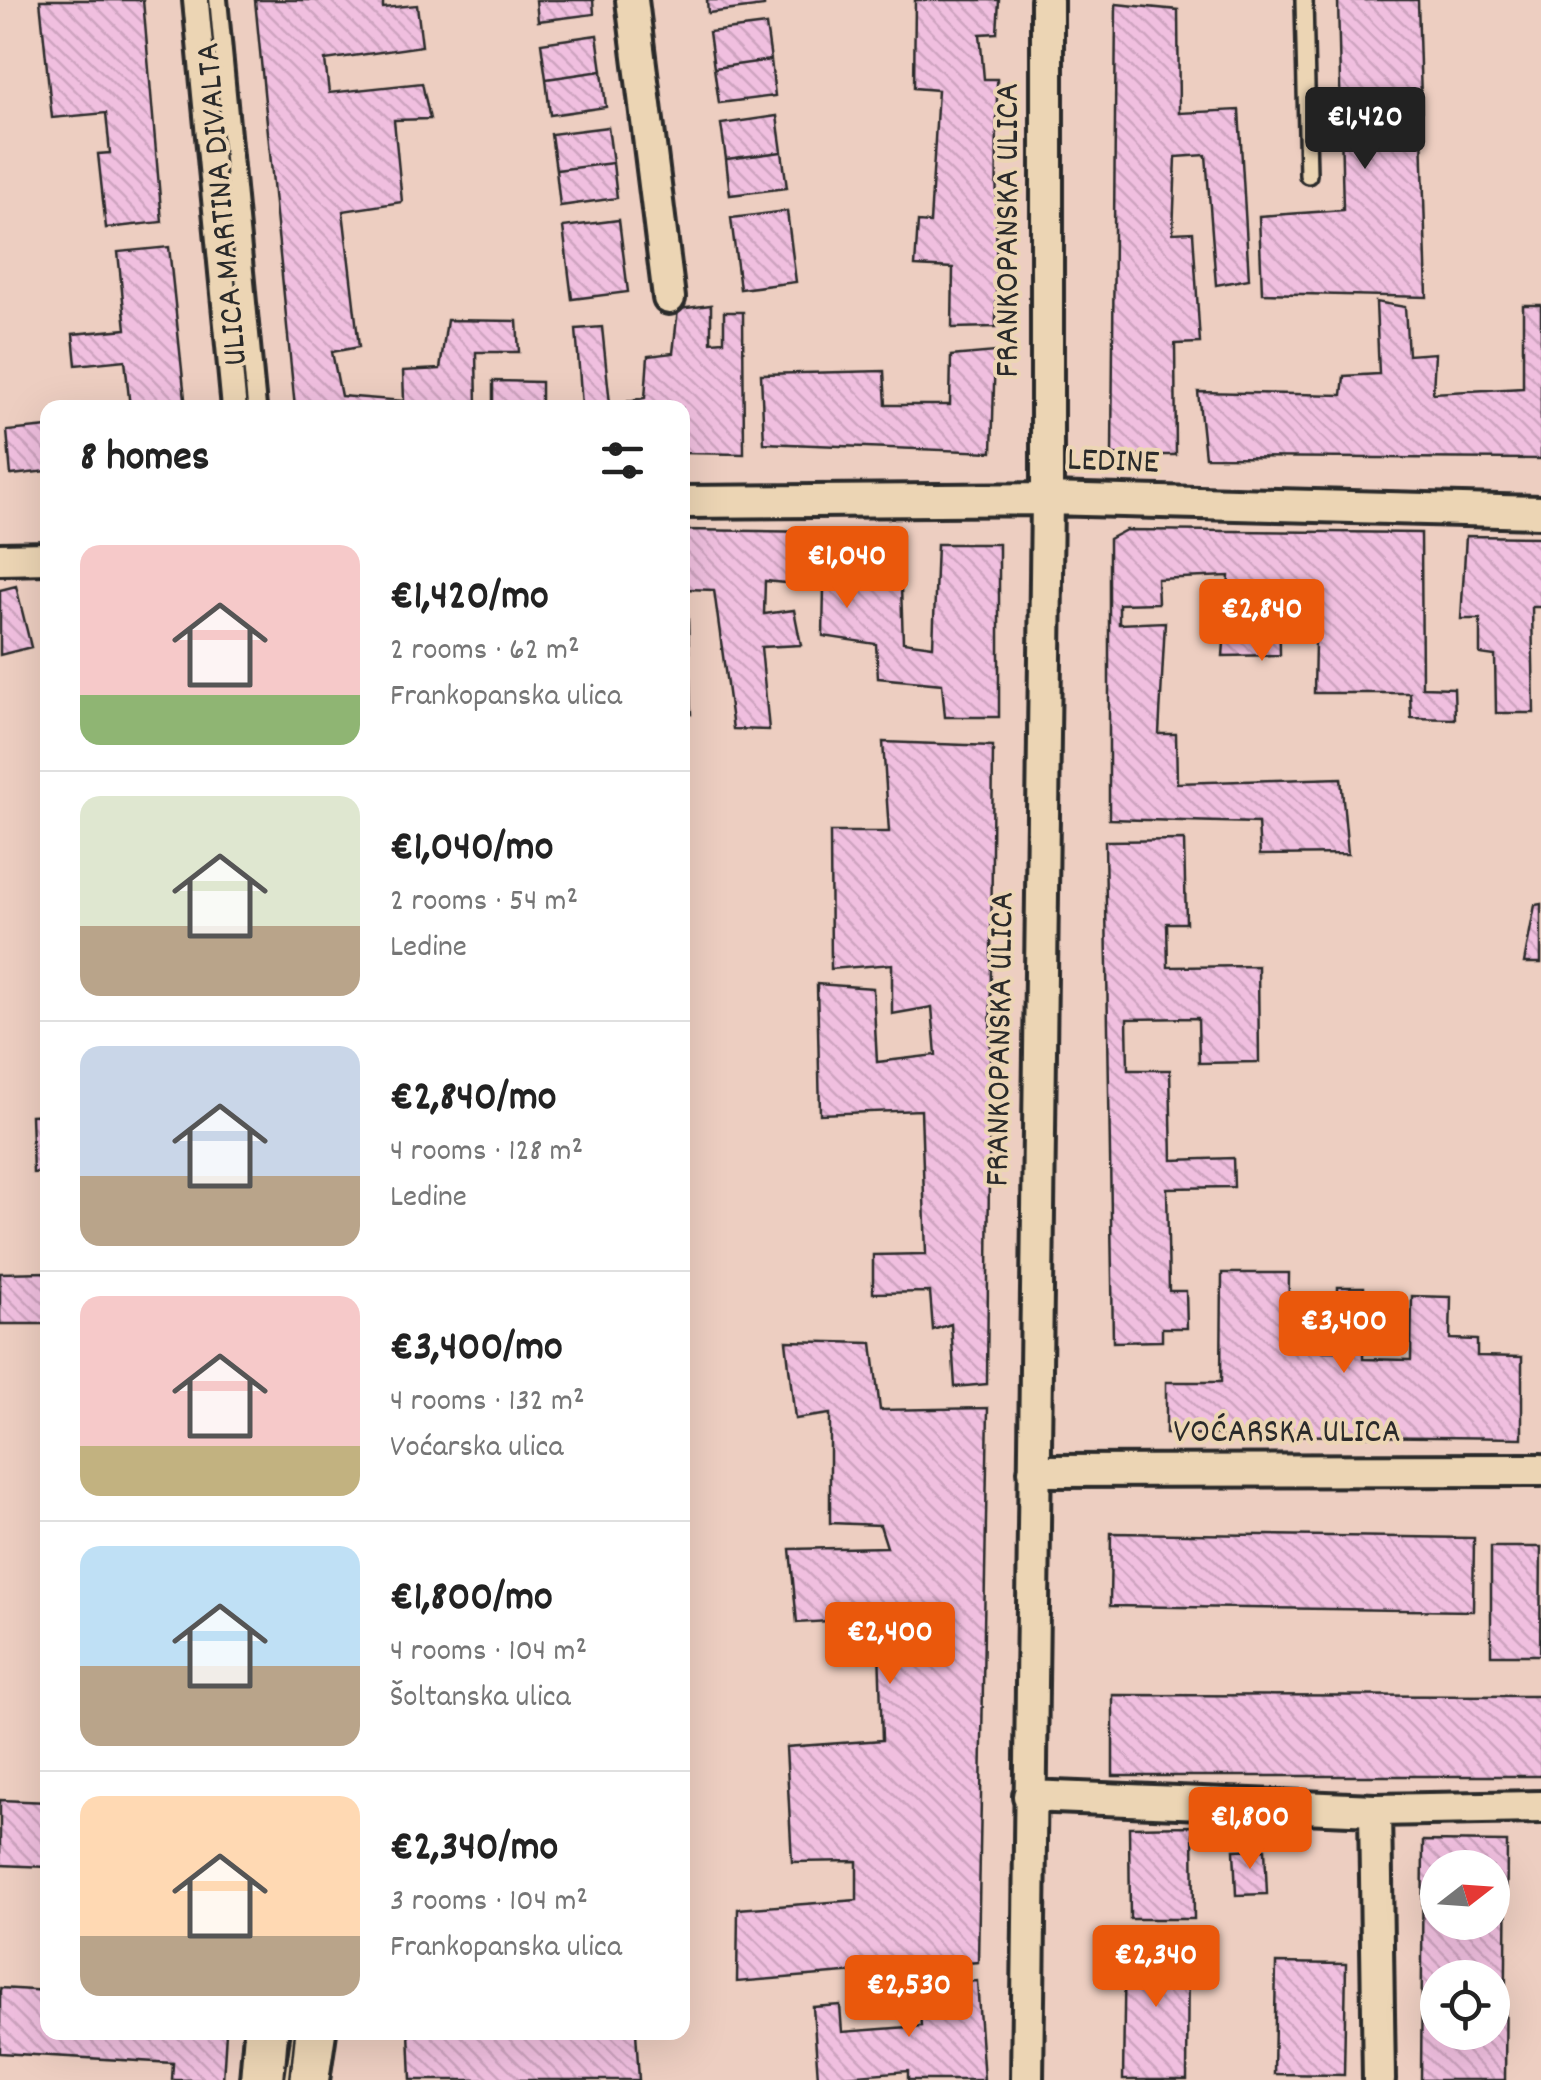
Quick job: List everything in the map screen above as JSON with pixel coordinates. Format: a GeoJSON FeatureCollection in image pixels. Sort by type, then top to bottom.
{"type":"FeatureCollection","features":[{"type":"Feature","properties":{"kind":"street","name":"ULICA MARTINA DIVALTA"},"geometry":{"type":"LineString","coordinates":[[205,0],[243,400]]}},
{"type":"Feature","properties":{"kind":"street"},"geometry":{"type":"LineString","coordinates":[[632,0],[669,298]]}},
{"type":"Feature","properties":{"kind":"street","name":"FRANKOPANSKA ULICA"},"geometry":{"type":"LineString","coordinates":[[1027,2080],[1047,499],[1048,0]]}},
{"type":"Feature","properties":{"kind":"street","name":"LEDINE"},"geometry":{"type":"LineString","coordinates":[[690,502],[1047,499],[1541,512]]}},
{"type":"Feature","properties":{"kind":"street"},"geometry":{"type":"LineString","coordinates":[[0,560],[40,558]]}},
{"type":"Feature","properties":{"kind":"street","name":"VOĆARSKA ULICA"},"geometry":{"type":"LineString","coordinates":[[1034,1471],[1541,1470]]}},
{"type":"Feature","properties":{"kind":"street"},"geometry":{"type":"LineString","coordinates":[[1029,1796],[1376,1810],[1541,1807]]}},
{"type":"Feature","properties":{"kind":"street"},"geometry":{"type":"LineString","coordinates":[[1376,1810],[1379,2080]]}},
{"type":"Feature","properties":{"kind":"street"},"geometry":{"type":"LineString","coordinates":[[262,2080],[265,2040]]}},
{"type":"Feature","properties":{"kind":"street"},"geometry":{"type":"LineString","coordinates":[[307,2080],[313,2040]]}},
{"type":"Feature","properties":{"kind":"lane"},"geometry":{"type":"LineString","coordinates":[[1304,0],[1308,175]]}},
{"type":"Feature","properties":{"kind":"building"},"geometry":{"type":"Polygon","coordinates":[[[40,0],[143,0],[162,222],[106,228],[98,154],[110,153],[106,113],[52,118],[40,0]]]}},
{"type":"Feature","properties":{"kind":"building"},"geometry":{"type":"Polygon","coordinates":[[[255,0],[383,0],[383,8],[417,5],[422,46],[325,60],[329,93],[422,83],[430,119],[394,120],[402,202],[343,211],[359,347],[332,352],[341,396],[391,400],[294,400],[255,0]]]}},
{"type":"Feature","properties":{"kind":"building"},"geometry":{"type":"Polygon","coordinates":[[[536,0],[593,0],[594,14],[538,21],[536,0]]]}},
{"type":"Feature","properties":{"kind":"building"},"geometry":{"type":"Polygon","coordinates":[[[707,0],[764,0],[764,6],[708,13],[707,0]]]}},
{"type":"Feature","properties":{"kind":"building"},"geometry":{"type":"Polygon","coordinates":[[[915,0],[999,0],[997,33],[980,34],[984,79],[997,79],[996,327],[952,328],[953,268],[915,266],[918,222],[930,223],[938,90],[914,88],[915,0]]]}},
{"type":"Feature","properties":{"kind":"building"},"geometry":{"type":"Polygon","coordinates":[[[1338,0],[1418,0],[1427,297],[1262,293],[1259,216],[1343,210],[1338,0]]]}},
{"type":"Feature","properties":{"kind":"building"},"geometry":{"type":"Polygon","coordinates":[[[1116,4],[1178,10],[1179,113],[1239,110],[1249,279],[1216,285],[1206,155],[1176,157],[1173,233],[1193,232],[1200,343],[1175,344],[1176,455],[1112,455],[1116,4]]]}},
{"type":"Feature","properties":{"kind":"building"},"geometry":{"type":"Polygon","coordinates":[[[766,25],[771,60],[714,68],[709,32],[766,25]]]}},
{"type":"Feature","properties":{"kind":"building"},"geometry":{"type":"Polygon","coordinates":[[[597,35],[602,71],[546,79],[541,43],[597,35]]]}},
{"type":"Feature","properties":{"kind":"building"},"geometry":{"type":"Polygon","coordinates":[[[771,60],[775,96],[719,103],[714,68],[771,60]]]}},
{"type":"Feature","properties":{"kind":"building"},"geometry":{"type":"Polygon","coordinates":[[[602,71],[606,107],[550,115],[546,79],[602,71]]]}},
{"type":"Feature","properties":{"kind":"building"},"geometry":{"type":"Polygon","coordinates":[[[777,116],[782,152],[726,159],[721,124],[777,116]]]}},
{"type":"Feature","properties":{"kind":"building"},"geometry":{"type":"Polygon","coordinates":[[[608,127],[613,163],[556,170],[551,134],[608,127]]]}},
{"type":"Feature","properties":{"kind":"building"},"geometry":{"type":"Polygon","coordinates":[[[782,152],[787,188],[730,195],[726,159],[782,152]]]}},
{"type":"Feature","properties":{"kind":"building"},"geometry":{"type":"Polygon","coordinates":[[[613,163],[617,198],[560,206],[556,170],[613,163]]]}},
{"type":"Feature","properties":{"kind":"building"},"geometry":{"type":"Polygon","coordinates":[[[787,211],[796,282],[740,289],[731,218],[787,211]]]}},
{"type":"Feature","properties":{"kind":"building"},"geometry":{"type":"Polygon","coordinates":[[[619,220],[628,292],[572,299],[563,227],[619,220]]]}},
{"type":"Feature","properties":{"kind":"building"},"geometry":{"type":"Polygon","coordinates":[[[169,247],[185,400],[129,400],[125,360],[76,365],[73,334],[126,329],[118,252],[169,247]]]}},
{"type":"Feature","properties":{"kind":"building"},"geometry":{"type":"Polygon","coordinates":[[[1376,302],[1405,307],[1408,355],[1435,353],[1433,393],[1523,388],[1523,305],[1541,305],[1541,459],[1205,457],[1198,392],[1342,395],[1344,376],[1379,374],[1376,302]]]}},
{"type":"Feature","properties":{"kind":"building"},"geometry":{"type":"Polygon","coordinates":[[[711,305],[711,342],[724,341],[724,312],[743,312],[744,454],[690,453],[690,400],[633,400],[645,398],[648,356],[673,353],[678,309],[711,305]]]}},
{"type":"Feature","properties":{"kind":"building"},"geometry":{"type":"Polygon","coordinates":[[[447,320],[517,321],[519,352],[476,352],[477,400],[404,400],[403,371],[440,369],[447,320]]]}},
{"type":"Feature","properties":{"kind":"building"},"geometry":{"type":"Polygon","coordinates":[[[602,327],[610,400],[582,400],[576,329],[602,327]]]}},
{"type":"Feature","properties":{"kind":"building"},"geometry":{"type":"Polygon","coordinates":[[[995,352],[992,452],[764,443],[761,374],[884,371],[886,405],[950,405],[951,356],[995,352]]]}},
{"type":"Feature","properties":{"kind":"building"},"geometry":{"type":"Polygon","coordinates":[[[493,381],[541,382],[541,400],[493,400],[493,381]]]}},
{"type":"Feature","properties":{"kind":"building"},"geometry":{"type":"Polygon","coordinates":[[[40,428],[40,472],[11,475],[7,431],[40,428]]]}},
{"type":"Feature","properties":{"kind":"building"},"geometry":{"type":"Polygon","coordinates":[[[690,530],[899,533],[903,642],[933,646],[937,544],[999,544],[999,717],[945,717],[942,684],[878,678],[876,644],[823,636],[824,587],[765,581],[764,614],[794,610],[801,645],[761,647],[769,730],[733,729],[714,590],[690,589],[690,530]]]}},
{"type":"Feature","properties":{"kind":"building"},"geometry":{"type":"Polygon","coordinates":[[[1126,530],[1421,533],[1422,687],[1454,688],[1455,719],[1411,718],[1410,693],[1314,693],[1316,590],[1279,590],[1280,655],[1223,656],[1229,576],[1157,579],[1158,603],[1119,604],[1119,624],[1165,622],[1159,734],[1176,734],[1177,783],[1341,778],[1348,854],[1260,855],[1258,823],[1109,819],[1109,539],[1126,530]]]}},
{"type":"Feature","properties":{"kind":"building"},"geometry":{"type":"Polygon","coordinates":[[[1466,536],[1541,537],[1541,607],[1532,607],[1534,713],[1496,713],[1495,656],[1480,654],[1480,619],[1461,619],[1466,536]]]}},
{"type":"Feature","properties":{"kind":"building"},"geometry":{"type":"Polygon","coordinates":[[[16,586],[31,647],[0,655],[0,590],[16,586]]]}},
{"type":"Feature","properties":{"kind":"building"},"geometry":{"type":"Polygon","coordinates":[[[883,742],[993,746],[987,1384],[955,1387],[951,1324],[933,1330],[930,1292],[873,1293],[873,1255],[926,1254],[921,1110],[820,1114],[817,984],[873,988],[877,1062],[936,1055],[932,1007],[892,1014],[892,964],[831,969],[830,832],[889,832],[883,742]]]}},
{"type":"Feature","properties":{"kind":"building"},"geometry":{"type":"Polygon","coordinates":[[[1184,840],[1186,923],[1167,923],[1168,967],[1258,966],[1259,1062],[1199,1063],[1198,1018],[1127,1019],[1128,1070],[1170,1070],[1172,1160],[1233,1158],[1234,1187],[1167,1188],[1169,1291],[1186,1291],[1187,1328],[1162,1328],[1162,1341],[1113,1342],[1105,841],[1184,840]]]}},
{"type":"Feature","properties":{"kind":"building"},"geometry":{"type":"Polygon","coordinates":[[[1541,904],[1541,963],[1524,963],[1535,905],[1541,904]]]}},
{"type":"Feature","properties":{"kind":"building"},"geometry":{"type":"Polygon","coordinates":[[[40,1114],[40,1173],[33,1173],[31,1115],[40,1114]]]}},
{"type":"Feature","properties":{"kind":"building"},"geometry":{"type":"Polygon","coordinates":[[[40,1272],[40,1324],[0,1324],[0,1273],[40,1272]]]}},
{"type":"Feature","properties":{"kind":"building"},"geometry":{"type":"Polygon","coordinates":[[[1222,1273],[1289,1273],[1288,1351],[1338,1351],[1338,1287],[1364,1287],[1363,1359],[1411,1360],[1412,1296],[1451,1297],[1450,1339],[1477,1340],[1477,1356],[1522,1357],[1522,1438],[1166,1434],[1166,1382],[1221,1382],[1222,1273]]]}},
{"type":"Feature","properties":{"kind":"building"},"geometry":{"type":"Polygon","coordinates":[[[786,1341],[872,1343],[880,1410],[988,1408],[978,1962],[737,1982],[738,1909],[857,1900],[857,1861],[792,1862],[786,1747],[882,1740],[878,1618],[797,1623],[790,1549],[887,1547],[880,1525],[830,1523],[830,1414],[795,1419],[786,1341]]]}},
{"type":"Feature","properties":{"kind":"building"},"geometry":{"type":"Polygon","coordinates":[[[1111,1533],[1474,1538],[1473,1611],[1110,1606],[1111,1533]]]}},
{"type":"Feature","properties":{"kind":"building"},"geometry":{"type":"Polygon","coordinates":[[[1491,1547],[1541,1547],[1540,1655],[1491,1655],[1491,1547]]]}},
{"type":"Feature","properties":{"kind":"building"},"geometry":{"type":"Polygon","coordinates":[[[1113,1695],[1541,1696],[1541,1776],[1113,1776],[1113,1695]]]}},
{"type":"Feature","properties":{"kind":"building"},"geometry":{"type":"Polygon","coordinates":[[[0,1800],[40,1802],[40,1867],[0,1865],[0,1800]]]}},
{"type":"Feature","properties":{"kind":"building"},"geometry":{"type":"Polygon","coordinates":[[[1193,1826],[1194,1919],[1130,1919],[1129,1827],[1193,1826]]]}},
{"type":"Feature","properties":{"kind":"building"},"geometry":{"type":"Polygon","coordinates":[[[1423,1841],[1507,1842],[1507,1850],[1423,1850],[1423,1841]]]}},
{"type":"Feature","properties":{"kind":"building"},"geometry":{"type":"Polygon","coordinates":[[[1265,1849],[1267,1894],[1236,1895],[1234,1850],[1265,1849]]]}},
{"type":"Feature","properties":{"kind":"building"},"geometry":{"type":"Polygon","coordinates":[[[1125,1940],[1188,1940],[1187,2080],[1123,2080],[1125,1940]]]}},
{"type":"Feature","properties":{"kind":"building"},"geometry":{"type":"Polygon","coordinates":[[[1422,1940],[1506,1940],[1506,1960],[1422,1960],[1422,1940]]]}},
{"type":"Feature","properties":{"kind":"building"},"geometry":{"type":"Polygon","coordinates":[[[1276,1963],[1346,1964],[1344,2075],[1274,2074],[1276,1963]]]}},
{"type":"Feature","properties":{"kind":"building"},"geometry":{"type":"Polygon","coordinates":[[[977,1981],[984,2080],[908,2080],[908,2071],[818,2078],[813,2007],[840,2005],[842,2032],[921,2026],[918,1985],[977,1981]]]}},
{"type":"Feature","properties":{"kind":"building"},"geometry":{"type":"Polygon","coordinates":[[[0,1988],[40,1990],[40,2040],[226,2040],[223,2080],[172,2080],[173,2063],[0,2053],[0,1988]]]}},
{"type":"Feature","properties":{"kind":"building"},"geometry":{"type":"Polygon","coordinates":[[[409,2040],[636,2040],[639,2080],[411,2080],[409,2040]]]}},
{"type":"Feature","properties":{"kind":"building"},"geometry":{"type":"Polygon","coordinates":[[[1421,2050],[1505,2050],[1505,2080],[1421,2080],[1421,2050]]]}},
{"type":"Feature","properties":{"kind":"tram line"},"geometry":{"type":"LineString","coordinates":[[209,0],[246,400]]}},
{"type":"Feature","properties":{"kind":"tram line"},"geometry":{"type":"LineString","coordinates":[[290,2080],[294,2040]]}}]}
